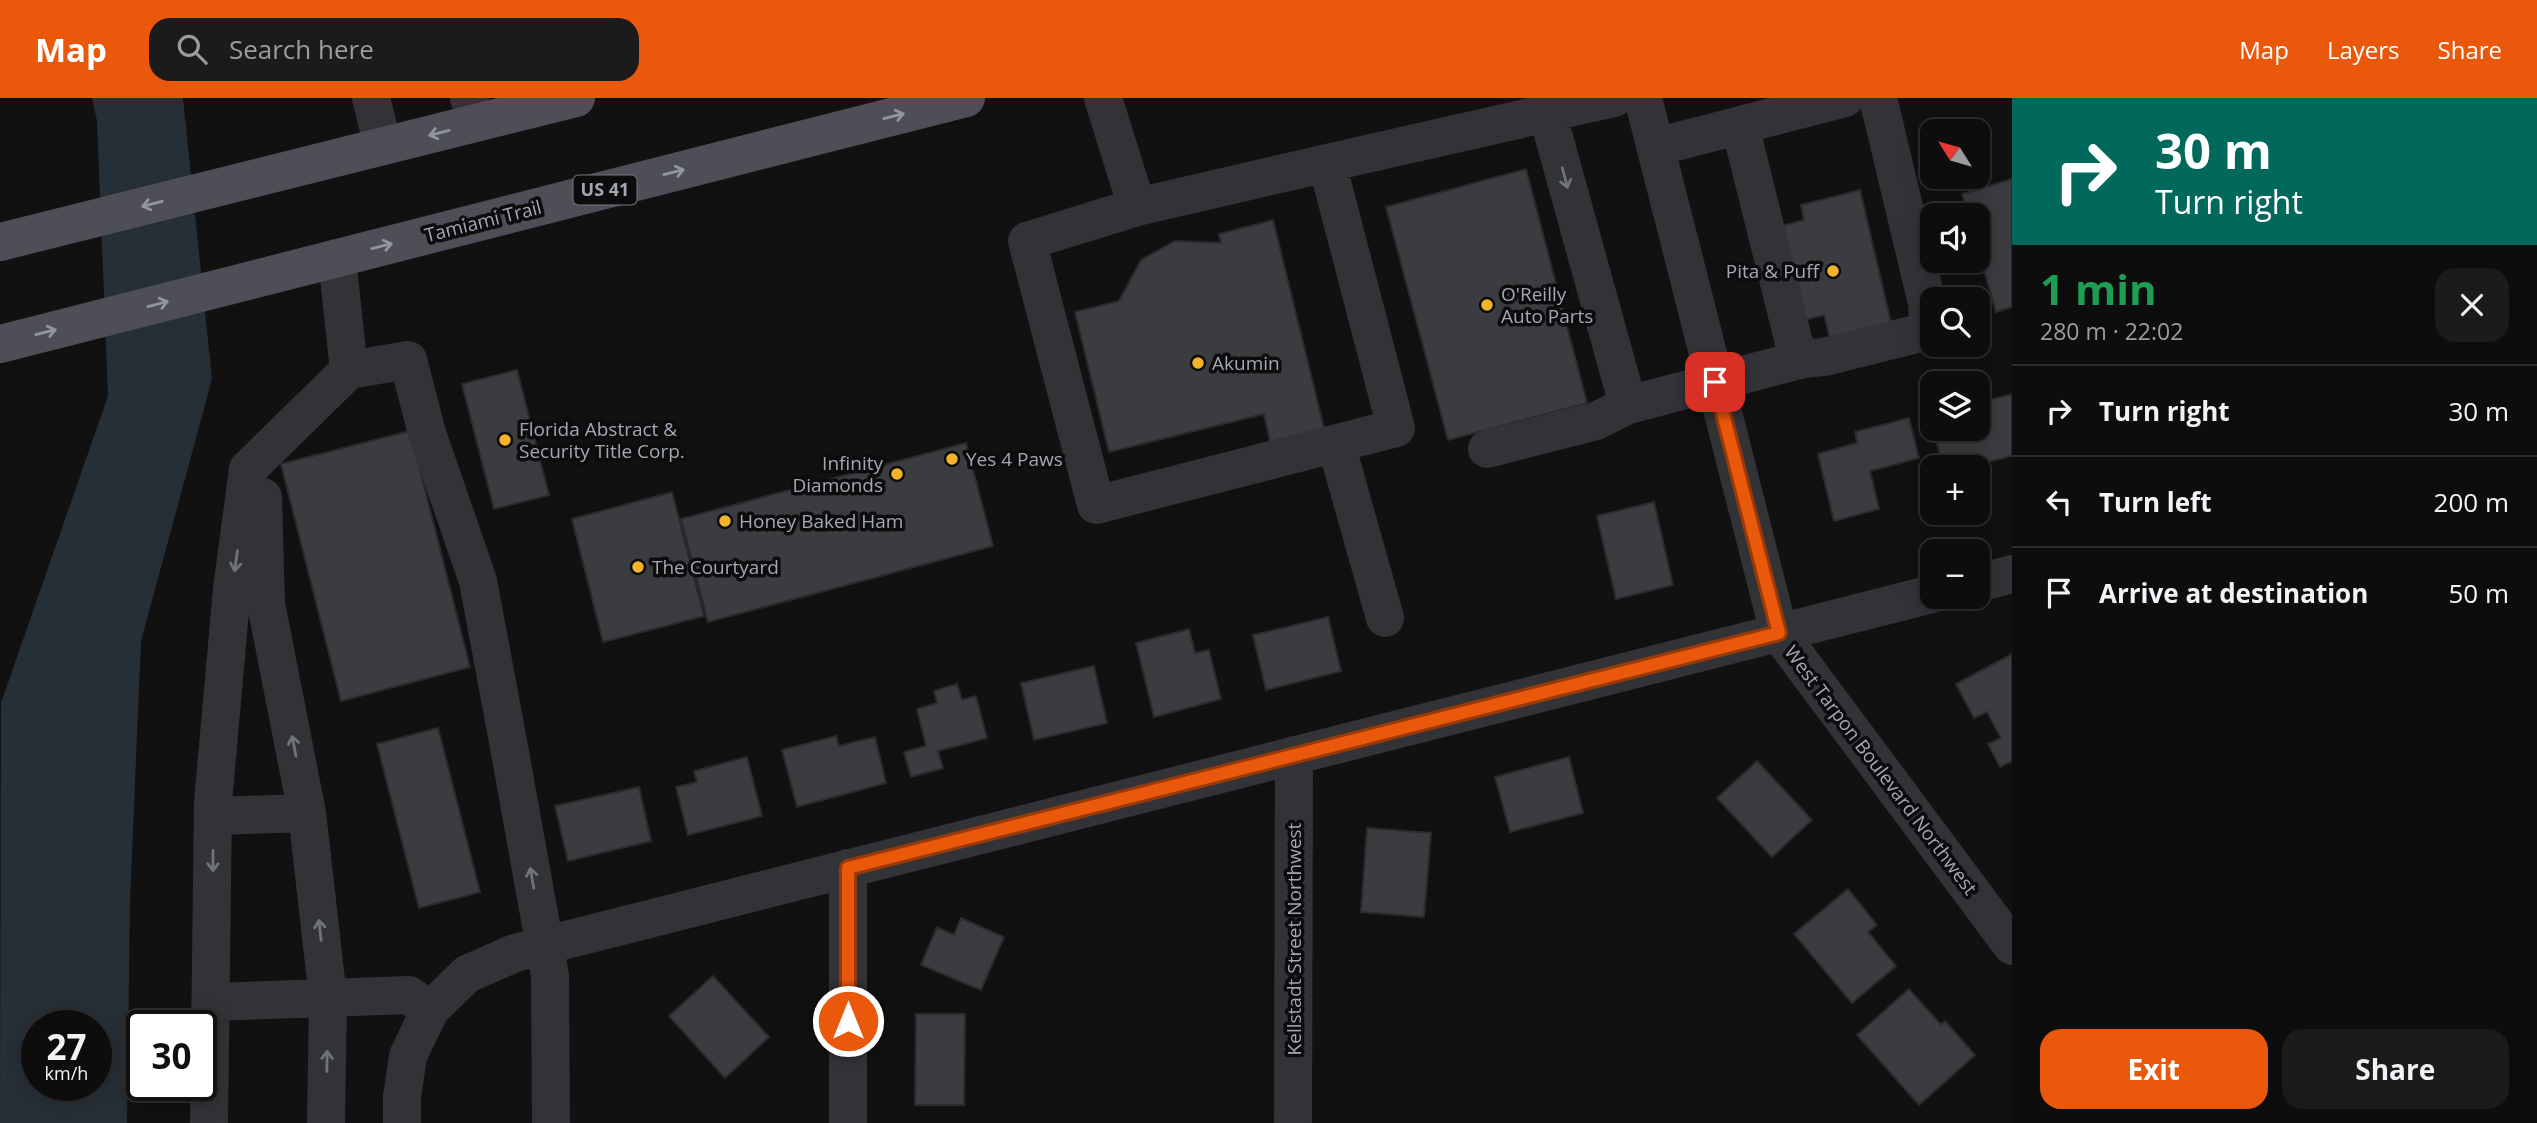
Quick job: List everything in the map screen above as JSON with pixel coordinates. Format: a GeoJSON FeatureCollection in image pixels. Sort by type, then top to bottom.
{"type":"FeatureCollection","features":[{"type":"Feature","properties":{"kind":"main road","name":"Tamiami Trail"},"geometry":{"type":"LineString","coordinates":[[0,344],[966,98]]}},
{"type":"Feature","properties":{"kind":"main road"},"geometry":{"type":"LineString","coordinates":[[1,236],[71,225],[383,146],[472,111],[559,100]]}},
{"type":"Feature","properties":{"kind":"street"},"geometry":{"type":"LineString","coordinates":[[371,98],[383,146]]}},
{"type":"Feature","properties":{"kind":"street"},"geometry":{"type":"LineString","coordinates":[[1103,98],[1137,207]]}},
{"type":"Feature","properties":{"kind":"street"},"geometry":{"type":"LineString","coordinates":[[1327,163],[1396,428],[1096,505],[1027,241],[1137,207],[1547,112],[1614,98]]}},
{"type":"Feature","properties":{"kind":"street","name":"West Tarpon Boulevard Northwest"},"geometry":{"type":"LineString","coordinates":[[1643,98],[1779,633],[2012,946]]}},
{"type":"Feature","properties":{"kind":"street"},"geometry":{"type":"LineString","coordinates":[[1656,147],[1844,98]]}},
{"type":"Feature","properties":{"kind":"street"},"geometry":{"type":"LineString","coordinates":[[1487,449],[1597,421],[1628,405],[1803,359],[1824,357],[1920,332],[1928,320],[1927,303],[1878,98]]}},
{"type":"Feature","properties":{"kind":"street"},"geometry":{"type":"LineString","coordinates":[[1547,112],[1628,405]]}},
{"type":"Feature","properties":{"kind":"street"},"geometry":{"type":"LineString","coordinates":[[1740,125],[1794,343],[1803,359]]}},
{"type":"Feature","properties":{"kind":"street"},"geometry":{"type":"LineString","coordinates":[[337,258],[349,370]]}},
{"type":"Feature","properties":{"kind":"street"},"geometry":{"type":"LineString","coordinates":[[209,1123],[213,816],[232,589],[248,470],[349,370],[408,360],[428,433],[478,581],[550,975],[551,1123]]}},
{"type":"Feature","properties":{"kind":"street"},"geometry":{"type":"LineString","coordinates":[[1336,443],[1385,618]]}},
{"type":"Feature","properties":{"kind":"street"},"geometry":{"type":"LineString","coordinates":[[248,470],[263,481],[266,604],[307,813],[328,998],[326,1123]]}},
{"type":"Feature","properties":{"kind":"street"},"geometry":{"type":"LineString","coordinates":[[1990,580],[2012,574]]}},
{"type":"Feature","properties":{"kind":"street"},"geometry":{"type":"LineString","coordinates":[[402,1123],[402,1097],[408,1056],[430,1010],[467,974],[514,953],[1920,597]]}},
{"type":"Feature","properties":{"kind":"street","name":"Kellstadt Street Northwest"},"geometry":{"type":"LineString","coordinates":[[1293,1123],[1294,755]]}},
{"type":"Feature","properties":{"kind":"street"},"geometry":{"type":"LineString","coordinates":[[213,816],[307,813]]}},
{"type":"Feature","properties":{"kind":"street"},"geometry":{"type":"LineString","coordinates":[[848,868],[848,1123]]}},
{"type":"Feature","properties":{"kind":"street"},"geometry":{"type":"LineString","coordinates":[[212,1002],[409,995],[430,1010]]}},
{"type":"Feature","properties":{"kind":"shaded area"},"geometry":{"type":"Polygon","coordinates":[[[92,98],[183,98],[212,379],[141,641],[130,902],[129,1010],[126,1010],[127,1123],[0,1123],[1,703],[108,396],[97,121],[92,98]]]}},
{"type":"Feature","properties":{"kind":"building","name":"O'Reilly Auto Parts"},"geometry":{"type":"Polygon","coordinates":[[[1526,169],[1587,403],[1448,440],[1386,207],[1526,169]]]}},
{"type":"Feature","properties":{"kind":"building"},"geometry":{"type":"Polygon","coordinates":[[[2012,179],[2012,307],[1996,312],[1985,273],[1990,273],[1990,203],[1965,203],[1962,194],[1990,189],[1990,186],[2012,179]]]}},
{"type":"Feature","properties":{"kind":"building","name":"Pita & Puff"},"geometry":{"type":"Polygon","coordinates":[[[1860,190],[1892,327],[1831,342],[1824,315],[1800,321],[1777,227],[1804,220],[1801,205],[1860,190]]]}},
{"type":"Feature","properties":{"kind":"building","name":"Akumin"},"geometry":{"type":"Polygon","coordinates":[[[1273,220],[1325,432],[1271,446],[1264,414],[1109,452],[1075,312],[1119,301],[1141,260],[1175,241],[1221,243],[1219,234],[1273,220]]]}},
{"type":"Feature","properties":{"kind":"building","name":"Florida Abstract & Security Title Corp."},"geometry":{"type":"Polygon","coordinates":[[[517,370],[549,495],[494,509],[462,384],[517,370]]]}},
{"type":"Feature","properties":{"kind":"building"},"geometry":{"type":"Polygon","coordinates":[[[2012,394],[2012,456],[1990,461],[1990,455],[1940,455],[1936,441],[1990,441],[1990,400],[2012,394]]]}},
{"type":"Feature","properties":{"kind":"building"},"geometry":{"type":"Polygon","coordinates":[[[1909,418],[1919,458],[1870,471],[1879,509],[1834,521],[1818,454],[1857,443],[1855,432],[1909,418]]]}},
{"type":"Feature","properties":{"kind":"building"},"geometry":{"type":"Polygon","coordinates":[[[410,431],[470,667],[341,701],[281,464],[410,431]]]}},
{"type":"Feature","properties":{"kind":"building"},"geometry":{"type":"Polygon","coordinates":[[[966,443],[993,546],[708,622],[681,519],[966,443]]]}},
{"type":"Feature","properties":{"kind":"building","name":"The Courtyard"},"geometry":{"type":"Polygon","coordinates":[[[672,492],[704,616],[603,642],[572,519],[672,492]]]}},
{"type":"Feature","properties":{"kind":"building"},"geometry":{"type":"Polygon","coordinates":[[[1654,502],[1673,585],[1616,599],[1597,516],[1654,502]]]}},
{"type":"Feature","properties":{"kind":"building"},"geometry":{"type":"Polygon","coordinates":[[[1328,617],[1341,671],[1266,690],[1253,635],[1328,617]]]}},
{"type":"Feature","properties":{"kind":"building"},"geometry":{"type":"Polygon","coordinates":[[[1189,629],[1195,653],[1209,650],[1221,699],[1154,717],[1136,643],[1189,629]]]}},
{"type":"Feature","properties":{"kind":"building"},"geometry":{"type":"Polygon","coordinates":[[[2012,654],[2012,761],[2000,767],[1988,744],[2001,738],[1987,712],[1974,718],[1956,684],[2012,654]]]}},
{"type":"Feature","properties":{"kind":"building"},"geometry":{"type":"Polygon","coordinates":[[[1094,666],[1107,723],[1034,740],[1021,683],[1094,666]]]}},
{"type":"Feature","properties":{"kind":"building"},"geometry":{"type":"Polygon","coordinates":[[[957,684],[962,700],[976,696],[987,738],[938,751],[943,768],[911,777],[904,752],[926,746],[917,709],[937,703],[934,691],[957,684]]]}},
{"type":"Feature","properties":{"kind":"building"},"geometry":{"type":"Polygon","coordinates":[[[438,728],[480,892],[419,908],[377,744],[438,728]]]}},
{"type":"Feature","properties":{"kind":"building"},"geometry":{"type":"Polygon","coordinates":[[[836,736],[839,746],[875,737],[886,783],[797,807],[782,750],[836,736]]]}},
{"type":"Feature","properties":{"kind":"building"},"geometry":{"type":"Polygon","coordinates":[[[747,757],[762,816],[688,835],[676,787],[697,782],[694,771],[747,757]]]}},
{"type":"Feature","properties":{"kind":"building"},"geometry":{"type":"Polygon","coordinates":[[[1569,757],[1583,813],[1510,832],[1495,777],[1569,757]]]}},
{"type":"Feature","properties":{"kind":"building"},"geometry":{"type":"Polygon","coordinates":[[[1757,761],[1812,820],[1772,857],[1717,798],[1757,761]]]}},
{"type":"Feature","properties":{"kind":"building"},"geometry":{"type":"Polygon","coordinates":[[[639,787],[651,841],[568,861],[555,806],[639,787]]]}},
{"type":"Feature","properties":{"kind":"building"},"geometry":{"type":"Polygon","coordinates":[[[1367,828],[1431,833],[1424,917],[1361,912],[1367,828]]]}},
{"type":"Feature","properties":{"kind":"building"},"geometry":{"type":"Polygon","coordinates":[[[1848,889],[1877,925],[1868,932],[1896,966],[1852,1003],[1794,934],[1848,889]]]}},
{"type":"Feature","properties":{"kind":"building"},"geometry":{"type":"Polygon","coordinates":[[[961,918],[1004,937],[981,990],[921,965],[937,927],[954,935],[961,918]]]}},
{"type":"Feature","properties":{"kind":"building"},"geometry":{"type":"Polygon","coordinates":[[[713,976],[769,1037],[725,1078],[669,1016],[713,976]]]}},
{"type":"Feature","properties":{"kind":"building"},"geometry":{"type":"Polygon","coordinates":[[[1909,989],[1941,1025],[1945,1021],[1975,1055],[1919,1105],[1857,1035],[1909,989]]]}},
{"type":"Feature","properties":{"kind":"building"},"geometry":{"type":"Polygon","coordinates":[[[916,1014],[965,1014],[964,1105],[915,1105],[916,1014]]]}},
{"type":"Feature","properties":{"kind":"place","name":"Pita & Puff"},"geometry":{"type":"Point","coordinates":[1833,271]}},
{"type":"Feature","properties":{"kind":"place","name":"O'Reilly Auto Parts"},"geometry":{"type":"Point","coordinates":[1487,305]}},
{"type":"Feature","properties":{"kind":"place","name":"Akumin"},"geometry":{"type":"Point","coordinates":[1198,363]}},
{"type":"Feature","properties":{"kind":"place","name":"Florida Abstract & Security Title Corp."},"geometry":{"type":"Point","coordinates":[505,440]}},
{"type":"Feature","properties":{"kind":"place","name":"Yes 4 Paws"},"geometry":{"type":"Point","coordinates":[952,459]}},
{"type":"Feature","properties":{"kind":"place","name":"Infinity Diamonds"},"geometry":{"type":"Point","coordinates":[897,474]}},
{"type":"Feature","properties":{"kind":"place","name":"Honey Baked Ham"},"geometry":{"type":"Point","coordinates":[725,521]}},
{"type":"Feature","properties":{"kind":"place","name":"The Courtyard"},"geometry":{"type":"Point","coordinates":[638,567]}},
{"type":"Feature","properties":{"kind":"route"},"geometry":{"type":"LineString","coordinates":[[848,1021],[848,868],[1779,633],[1715,382]]}}]}
